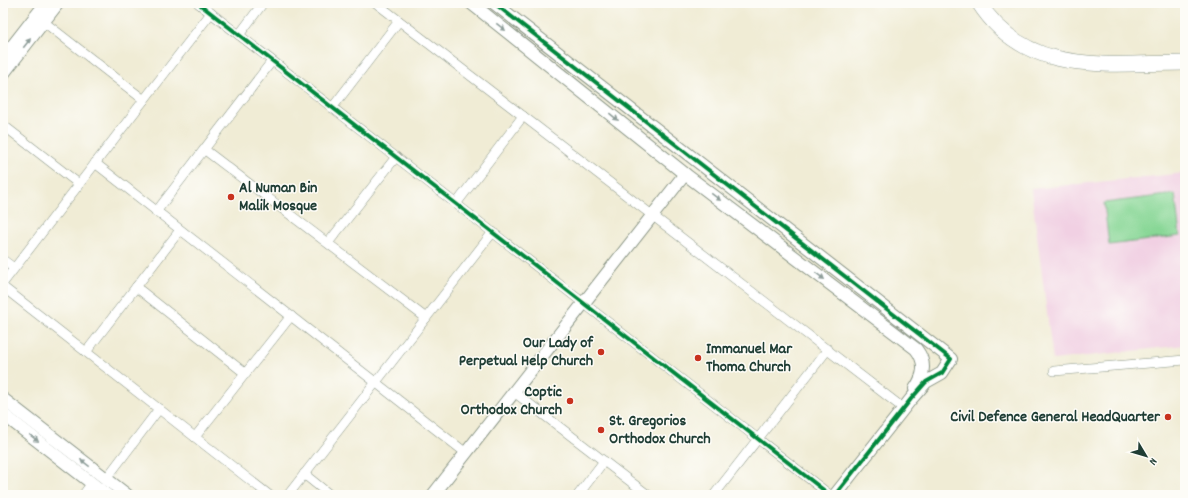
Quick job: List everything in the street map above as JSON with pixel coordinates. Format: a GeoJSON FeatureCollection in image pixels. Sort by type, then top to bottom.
{"type":"FeatureCollection","features":[{"type":"Feature","properties":{"kind":"main road"},"geometry":{"type":"LineString","coordinates":[[979,3],[1001,29],[1024,46],[1043,56],[1068,62],[1185,63]]}},
{"type":"Feature","properties":{"kind":"main road"},"geometry":{"type":"LineString","coordinates":[[992,3],[1004,24],[1024,46]]}},
{"type":"Feature","properties":{"kind":"street"},"geometry":{"type":"LineString","coordinates":[[3,58],[46,3]]}},
{"type":"Feature","properties":{"kind":"street"},"geometry":{"type":"LineString","coordinates":[[3,74],[58,3]]}},
{"type":"Feature","properties":{"kind":"street"},"geometry":{"type":"LineString","coordinates":[[198,3],[830,495]]}},
{"type":"Feature","properties":{"kind":"street"},"geometry":{"type":"LineString","coordinates":[[239,35],[263,3]]}},
{"type":"Feature","properties":{"kind":"street"},"geometry":{"type":"LineString","coordinates":[[376,3],[652,216],[828,349],[907,403]]}},
{"type":"Feature","properties":{"kind":"street"},"geometry":{"type":"LineString","coordinates":[[471,3],[685,174],[916,350],[923,361],[924,370],[907,403]]}},
{"type":"Feature","properties":{"kind":"street"},"geometry":{"type":"LineString","coordinates":[[494,3],[951,359],[942,373],[926,382],[907,403],[835,495]]}},
{"type":"Feature","properties":{"kind":"street"},"geometry":{"type":"LineString","coordinates":[[3,283],[211,13]]}},
{"type":"Feature","properties":{"kind":"street"},"geometry":{"type":"LineString","coordinates":[[332,108],[399,21]]}},
{"type":"Feature","properties":{"kind":"street"},"geometry":{"type":"LineString","coordinates":[[44,22],[144,100]]}},
{"type":"Feature","properties":{"kind":"street"},"geometry":{"type":"LineString","coordinates":[[540,58],[578,83],[583,79],[582,72]]}},
{"type":"Feature","properties":{"kind":"street"},"geometry":{"type":"LineString","coordinates":[[156,212],[272,61]]}},
{"type":"Feature","properties":{"kind":"street"},"geometry":{"type":"LineString","coordinates":[[600,106],[602,100],[608,100],[626,114],[644,121]]}},
{"type":"Feature","properties":{"kind":"street"},"geometry":{"type":"LineString","coordinates":[[456,204],[523,116]]}},
{"type":"Feature","properties":{"kind":"street"},"geometry":{"type":"LineString","coordinates":[[3,125],[79,184]]}},
{"type":"Feature","properties":{"kind":"street"},"geometry":{"type":"LineString","coordinates":[[205,150],[426,318]]}},
{"type":"Feature","properties":{"kind":"street"},"geometry":{"type":"LineString","coordinates":[[328,243],[396,157]]}},
{"type":"Feature","properties":{"kind":"street"},"geometry":{"type":"LineString","coordinates":[[95,163],[466,453]]}},
{"type":"Feature","properties":{"kind":"street"},"geometry":{"type":"LineString","coordinates":[[433,495],[685,174]]}},
{"type":"Feature","properties":{"kind":"street"},"geometry":{"type":"LineString","coordinates":[[86,352],[180,230]]}},
{"type":"Feature","properties":{"kind":"street"},"geometry":{"type":"LineString","coordinates":[[288,495],[493,232]]}},
{"type":"Feature","properties":{"kind":"street"},"geometry":{"type":"LineString","coordinates":[[3,260],[14,268]]}},
{"type":"Feature","properties":{"kind":"street"},"geometry":{"type":"LineString","coordinates":[[3,287],[269,495]]}},
{"type":"Feature","properties":{"kind":"street"},"geometry":{"type":"LineString","coordinates":[[136,287],[246,374]]}},
{"type":"Feature","properties":{"kind":"street"},"geometry":{"type":"LineString","coordinates":[[195,438],[291,316]]}},
{"type":"Feature","properties":{"kind":"street"},"geometry":{"type":"LineString","coordinates":[[714,495],[828,349]]}},
{"type":"Feature","properties":{"kind":"street"},"geometry":{"type":"LineString","coordinates":[[1054,371],[1185,360]]}},
{"type":"Feature","properties":{"kind":"street"},"geometry":{"type":"LineString","coordinates":[[514,392],[648,495]]}},
{"type":"Feature","properties":{"kind":"street"},"geometry":{"type":"LineString","coordinates":[[3,399],[127,495]]}},
{"type":"Feature","properties":{"kind":"street"},"geometry":{"type":"LineString","coordinates":[[106,479],[159,409]]}},
{"type":"Feature","properties":{"kind":"street"},"geometry":{"type":"LineString","coordinates":[[3,414],[108,495]]}},
{"type":"Feature","properties":{"kind":"street"},"geometry":{"type":"LineString","coordinates":[[578,495],[604,461]]}},
{"type":"Feature","properties":{"kind":"street"},"geometry":{"type":"LineString","coordinates":[[304,474],[330,495]]}},
{"type":"Feature","properties":{"kind":"street"},"geometry":{"type":"LineString","coordinates":[[83,495],[92,483]]}},
{"type":"Feature","properties":{"kind":"shaded area"},"geometry":{"type":"Polygon","coordinates":[[[1185,173],[1185,345],[1053,360],[1031,189],[1185,173]]]}},
{"type":"Feature","properties":{"kind":"green space"},"geometry":{"type":"Polygon","coordinates":[[[1175,194],[1180,236],[1109,245],[1104,203],[1175,194]]]}},
{"type":"Feature","properties":{"kind":"cycle path"},"geometry":{"type":"LineString","coordinates":[[198,3],[830,495]]}},
{"type":"Feature","properties":{"kind":"cycle path"},"geometry":{"type":"LineString","coordinates":[[494,3],[951,359],[942,373],[926,382],[911,399],[835,495]]}},
{"type":"Feature","properties":{"kind":"place","name":"Al Numan Bin Malik Mosque"},"geometry":{"type":"Point","coordinates":[231,197]}},
{"type":"Feature","properties":{"kind":"place","name":"Our Lady of Perpetual Help Church"},"geometry":{"type":"Point","coordinates":[601,352]}},
{"type":"Feature","properties":{"kind":"place","name":"Immanuel Mar Thoma Church"},"geometry":{"type":"Point","coordinates":[698,358]}},
{"type":"Feature","properties":{"kind":"place","name":"Coptic Orthodox Church"},"geometry":{"type":"Point","coordinates":[570,401]}},
{"type":"Feature","properties":{"kind":"place","name":"Civil Defence General HeadQuarter"},"geometry":{"type":"Point","coordinates":[1168,417]}},
{"type":"Feature","properties":{"kind":"place","name":"St. Gregorios Orthodox Church"},"geometry":{"type":"Point","coordinates":[601,430]}}]}
